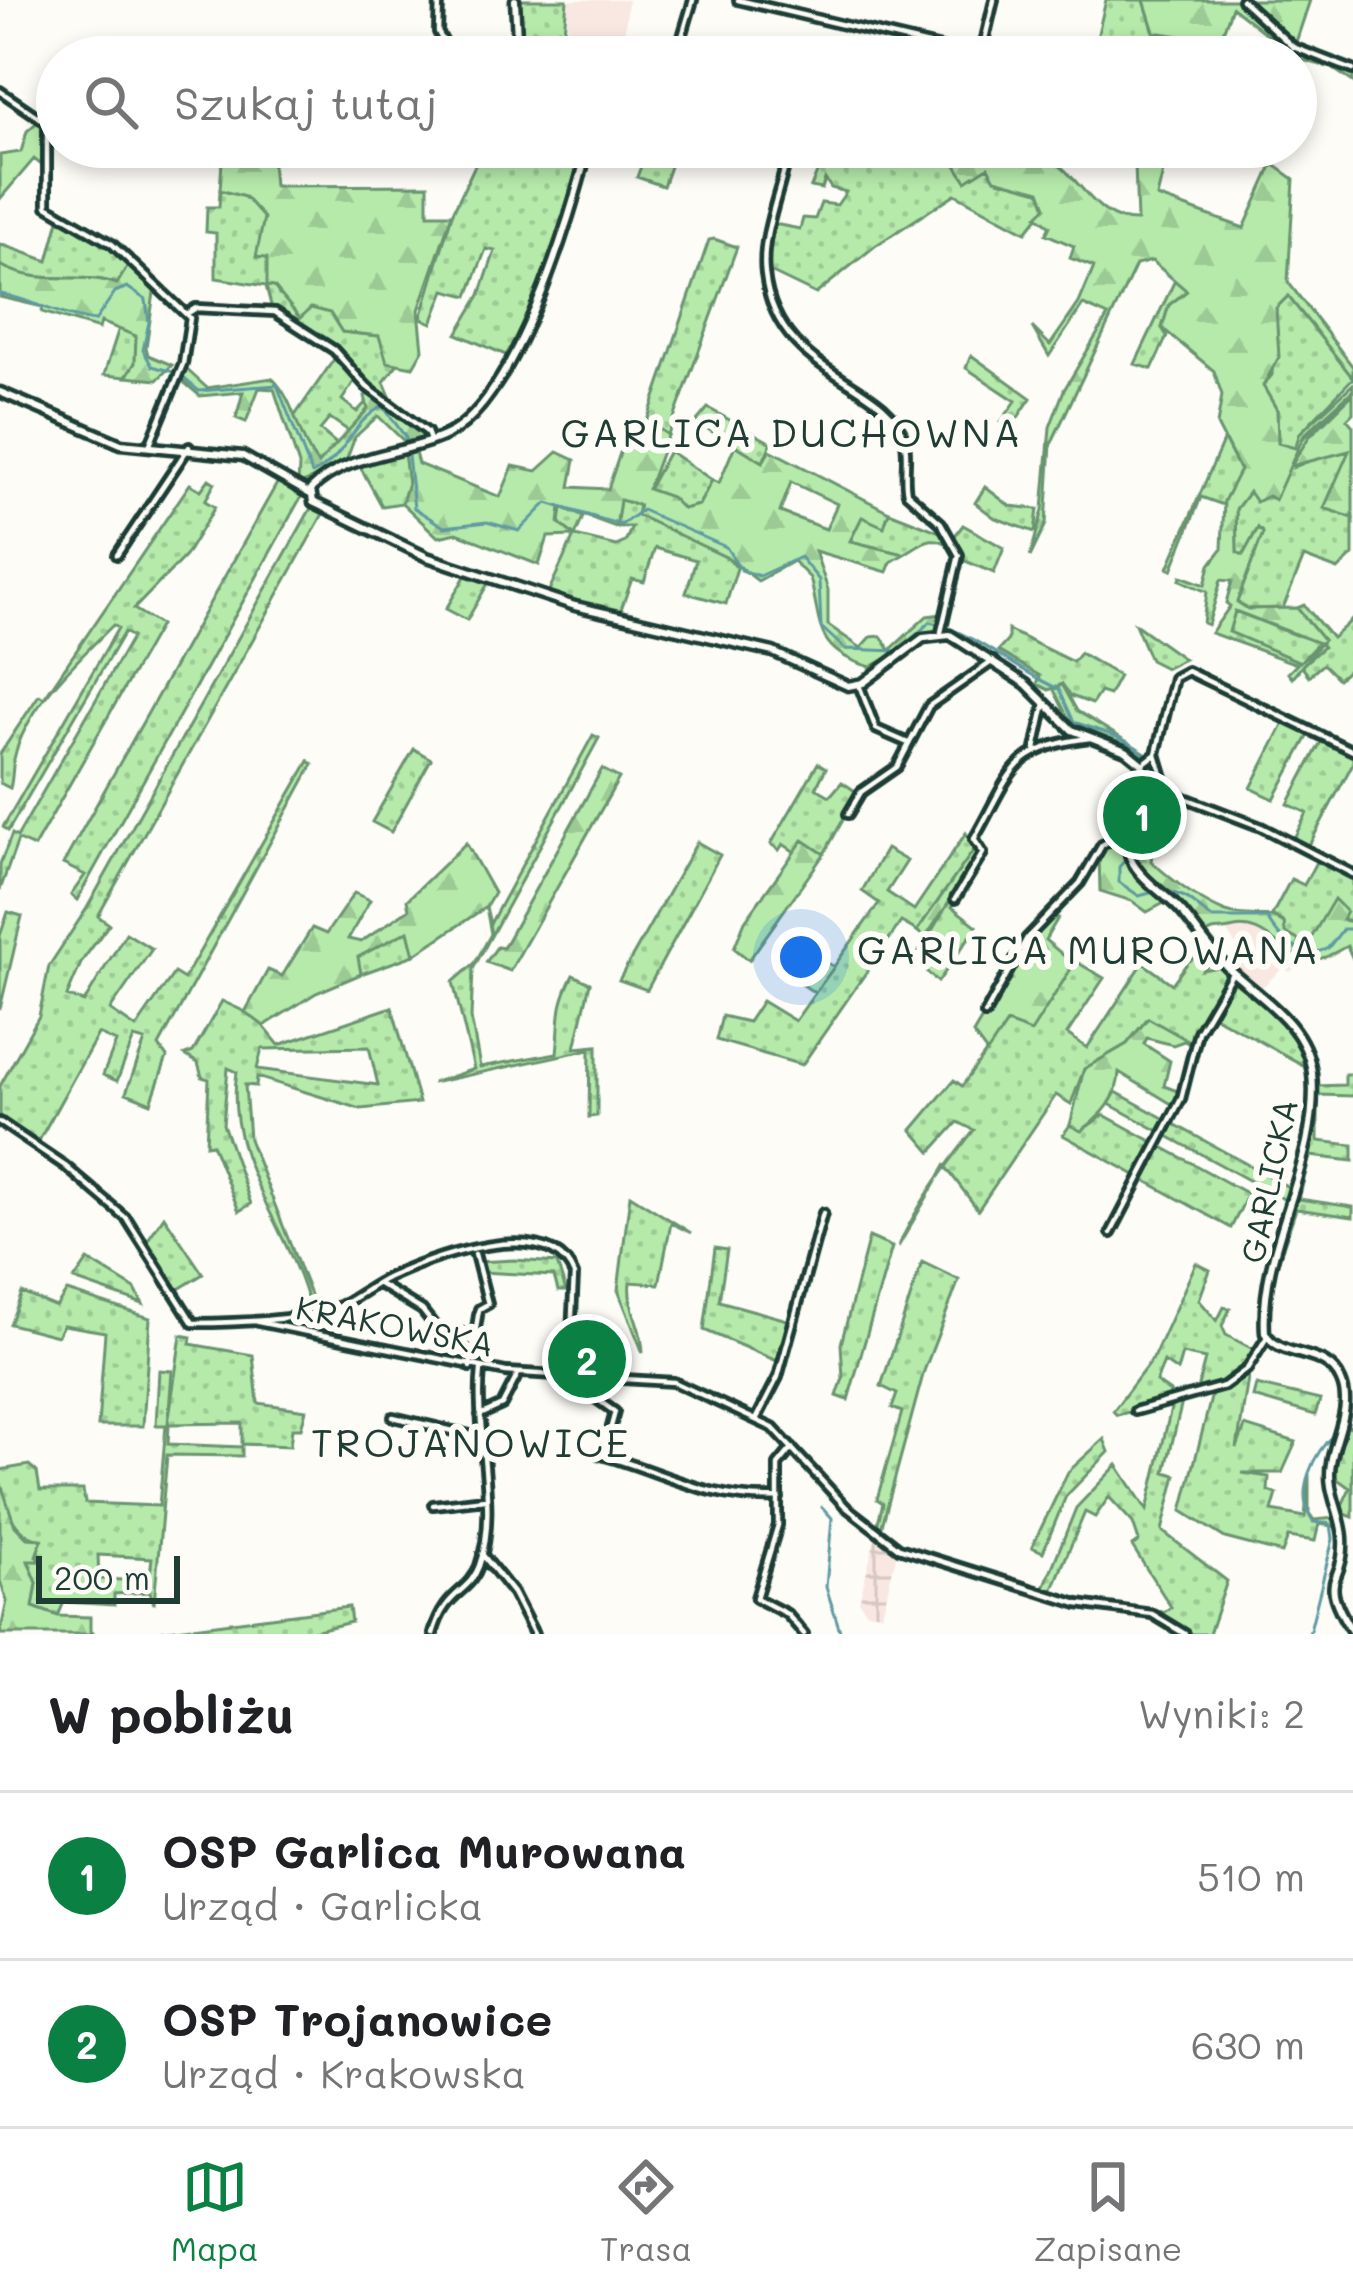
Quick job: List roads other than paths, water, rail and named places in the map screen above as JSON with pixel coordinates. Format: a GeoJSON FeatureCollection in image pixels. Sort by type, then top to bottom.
{"type":"FeatureCollection","features":[{"type":"Feature","properties":{"kind":"street"},"geometry":{"type":"LineString","coordinates":[[439,0],[440,36]]}},
{"type":"Feature","properties":{"kind":"street"},"geometry":{"type":"LineString","coordinates":[[515,0],[517,36]]}},
{"type":"Feature","properties":{"kind":"street"},"geometry":{"type":"LineString","coordinates":[[682,36],[693,0]]}},
{"type":"Feature","properties":{"kind":"street"},"geometry":{"type":"LineString","coordinates":[[738,0],[891,36]]}},
{"type":"Feature","properties":{"kind":"street"},"geometry":{"type":"LineString","coordinates":[[986,36],[994,0]]}},
{"type":"Feature","properties":{"kind":"street"},"geometry":{"type":"LineString","coordinates":[[1242,0],[1281,36]]}},
{"type":"Feature","properties":{"kind":"street"},"geometry":{"type":"LineString","coordinates":[[1317,56],[1353,70]]}},
{"type":"Feature","properties":{"kind":"street"},"geometry":{"type":"LineString","coordinates":[[0,91],[36,116]]}},
{"type":"Feature","properties":{"kind":"street"},"geometry":{"type":"LineString","coordinates":[[47,168],[47,206],[112,244],[188,313]]}},
{"type":"Feature","properties":{"kind":"street"},"geometry":{"type":"LineString","coordinates":[[310,494],[316,484],[359,460],[430,440],[460,426],[490,396],[550,273],[582,168]]}},
{"type":"Feature","properties":{"kind":"street"},"geometry":{"type":"LineString","coordinates":[[0,392],[110,440],[240,455],[310,494],[323,510],[427,557],[589,610],[772,652],[838,682],[859,685],[942,627],[959,555],[941,523],[907,493],[902,432],[875,402],[813,360],[785,329],[764,269],[785,168]]}},
{"type":"Feature","properties":{"kind":"street"},"geometry":{"type":"LineString","coordinates":[[188,313],[196,308],[272,310],[334,350],[369,388],[427,432],[430,440]]}},
{"type":"Feature","properties":{"kind":"street"},"geometry":{"type":"LineString","coordinates":[[149,446],[183,364],[188,313]]}},
{"type":"Feature","properties":{"kind":"street"},"geometry":{"type":"LineString","coordinates":[[117,555],[189,447]]}},
{"type":"Feature","properties":{"kind":"street"},"geometry":{"type":"LineString","coordinates":[[942,627],[992,657],[1072,730],[1144,763]]}},
{"type":"Feature","properties":{"kind":"street"},"geometry":{"type":"LineString","coordinates":[[848,814],[866,788],[894,771],[928,706],[992,657]]}},
{"type":"Feature","properties":{"kind":"street"},"geometry":{"type":"LineString","coordinates":[[1353,751],[1186,671],[1174,678],[1154,755],[1167,791],[1262,827],[1353,874]]}},
{"type":"Feature","properties":{"kind":"street"},"geometry":{"type":"LineString","coordinates":[[859,685],[876,729],[908,743]]}},
{"type":"Feature","properties":{"kind":"street"},"geometry":{"type":"LineString","coordinates":[[1035,748],[1045,703]]}},
{"type":"Feature","properties":{"kind":"street"},"geometry":{"type":"LineString","coordinates":[[955,899],[983,853],[976,835],[1013,766],[1035,748],[1090,738]]}},
{"type":"Feature","properties":{"kind":"street"},"geometry":{"type":"LineString","coordinates":[[1144,763],[1154,755]]}},
{"type":"Feature","properties":{"kind":"street"},"geometry":{"type":"LineString","coordinates":[[985,1014],[1027,938],[1080,883],[1102,845],[1128,830],[1146,788],[1144,763]]}},
{"type":"Feature","properties":{"kind":"street","name":"GARLICKA"},"geometry":{"type":"LineString","coordinates":[[1128,830],[1130,856],[1153,884],[1233,972],[1300,1036],[1312,1083],[1310,1133],[1278,1252],[1264,1323],[1267,1337]]}},
{"type":"Feature","properties":{"kind":"street"},"geometry":{"type":"LineString","coordinates":[[1112,1232],[1181,1099],[1207,1012],[1233,972]]}},
{"type":"Feature","properties":{"kind":"street"},"geometry":{"type":"LineString","coordinates":[[0,1122],[65,1166],[127,1220],[190,1322],[258,1322],[333,1309],[378,1283],[433,1261],[495,1244],[535,1243],[569,1262],[575,1303],[569,1374]]}},
{"type":"Feature","properties":{"kind":"street"},"geometry":{"type":"LineString","coordinates":[[758,1418],[782,1363],[823,1213]]}},
{"type":"Feature","properties":{"kind":"street"},"geometry":{"type":"LineString","coordinates":[[470,1366],[478,1309],[488,1304],[475,1252]]}},
{"type":"Feature","properties":{"kind":"street"},"geometry":{"type":"LineString","coordinates":[[378,1283],[397,1300],[422,1310],[437,1329],[460,1332],[472,1342]]}},
{"type":"Feature","properties":{"kind":"street","name":"KRAKOWSKA"},"geometry":{"type":"LineString","coordinates":[[258,1322],[518,1374],[659,1378],[758,1418],[846,1507],[899,1548],[1102,1609],[1152,1614],[1185,1634]]}},
{"type":"Feature","properties":{"kind":"street"},"geometry":{"type":"LineString","coordinates":[[1135,1411],[1224,1386],[1247,1369],[1267,1337],[1330,1365],[1342,1382],[1344,1411],[1330,1488],[1343,1534],[1331,1582],[1338,1610],[1353,1633]]}},
{"type":"Feature","properties":{"kind":"street"},"geometry":{"type":"LineString","coordinates":[[433,1634],[441,1606],[476,1573],[482,1554],[481,1368]]}},
{"type":"Feature","properties":{"kind":"street"},"geometry":{"type":"LineString","coordinates":[[479,1415],[502,1405],[518,1374]]}},
{"type":"Feature","properties":{"kind":"street"},"geometry":{"type":"LineString","coordinates":[[596,1375],[591,1395],[615,1412],[609,1434]]}},
{"type":"Feature","properties":{"kind":"street"},"geometry":{"type":"LineString","coordinates":[[393,1417],[479,1437]]}},
{"type":"Feature","properties":{"kind":"street"},"geometry":{"type":"LineString","coordinates":[[792,1448],[778,1465],[775,1543],[756,1598],[787,1615],[804,1634]]}},
{"type":"Feature","properties":{"kind":"street"},"geometry":{"type":"LineString","coordinates":[[598,1454],[706,1494],[779,1498]]}},
{"type":"Feature","properties":{"kind":"street"},"geometry":{"type":"LineString","coordinates":[[433,1505],[484,1499]]}},
{"type":"Feature","properties":{"kind":"street"},"geometry":{"type":"LineString","coordinates":[[482,1554],[513,1593],[534,1634]]}},
{"type":"Feature","properties":{"kind":"waterway"},"geometry":{"type":"LineString","coordinates":[[0,294],[95,321],[115,292],[127,287],[146,300],[149,322],[143,350],[152,366],[177,373]]}},
{"type":"Feature","properties":{"kind":"waterway"},"geometry":{"type":"LineString","coordinates":[[505,376],[513,362]]}},
{"type":"Feature","properties":{"kind":"waterway"},"geometry":{"type":"LineString","coordinates":[[182,377],[199,391],[277,385],[312,474],[334,458],[362,422],[383,406],[406,438],[414,508],[444,527],[487,522],[519,531],[547,503],[621,525],[642,510],[726,547],[741,570],[759,576],[800,557],[819,580],[821,627],[845,649],[898,651],[930,622],[963,634],[1059,689],[1074,722],[1125,741],[1149,761],[1154,774],[1153,802],[1143,832],[1119,867],[1119,882],[1139,896],[1154,892]]}},
{"type":"Feature","properties":{"kind":"waterway"},"geometry":{"type":"LineString","coordinates":[[498,389],[503,381]]}},
{"type":"Feature","properties":{"kind":"waterway"},"geometry":{"type":"LineString","coordinates":[[495,395],[497,391]]}},
{"type":"Feature","properties":{"kind":"waterway"},"geometry":{"type":"LineString","coordinates":[[486,407],[491,400]]}},
{"type":"Feature","properties":{"kind":"waterway"},"geometry":{"type":"LineString","coordinates":[[446,438],[482,412]]}},
{"type":"Feature","properties":{"kind":"waterway"},"geometry":{"type":"LineString","coordinates":[[1163,889],[1185,897],[1212,918],[1267,918],[1285,941],[1309,952],[1328,948],[1343,929],[1353,929]]}},
{"type":"Feature","properties":{"kind":"waterway"},"geometry":{"type":"LineString","coordinates":[[1309,1634],[1333,1539],[1331,1524],[1313,1522],[1306,1486],[1314,1461],[1337,1431]]}},
{"type":"Feature","properties":{"kind":"waterway"},"geometry":{"type":"LineString","coordinates":[[822,1507],[832,1518],[826,1587],[841,1634]]}},
{"type":"Feature","properties":{"kind":"place","name":"OSP Garlica Murowana"},"geometry":{"type":"Point","coordinates":[1142,815]}},
{"type":"Feature","properties":{"kind":"place","name":"OSP Trojanowice"},"geometry":{"type":"Point","coordinates":[587,1359]}},
{"type":"Feature","properties":{"kind":"district","name":"GARLICA DUCHOWNA"},"geometry":{"type":"Point","coordinates":[792,433]}},
{"type":"Feature","properties":{"kind":"district","name":"GARLICA MUROWANA"},"geometry":{"type":"Point","coordinates":[1089,950]}},
{"type":"Feature","properties":{"kind":"district","name":"TROJANOWICE"},"geometry":{"type":"Point","coordinates":[471,1443]}}]}
